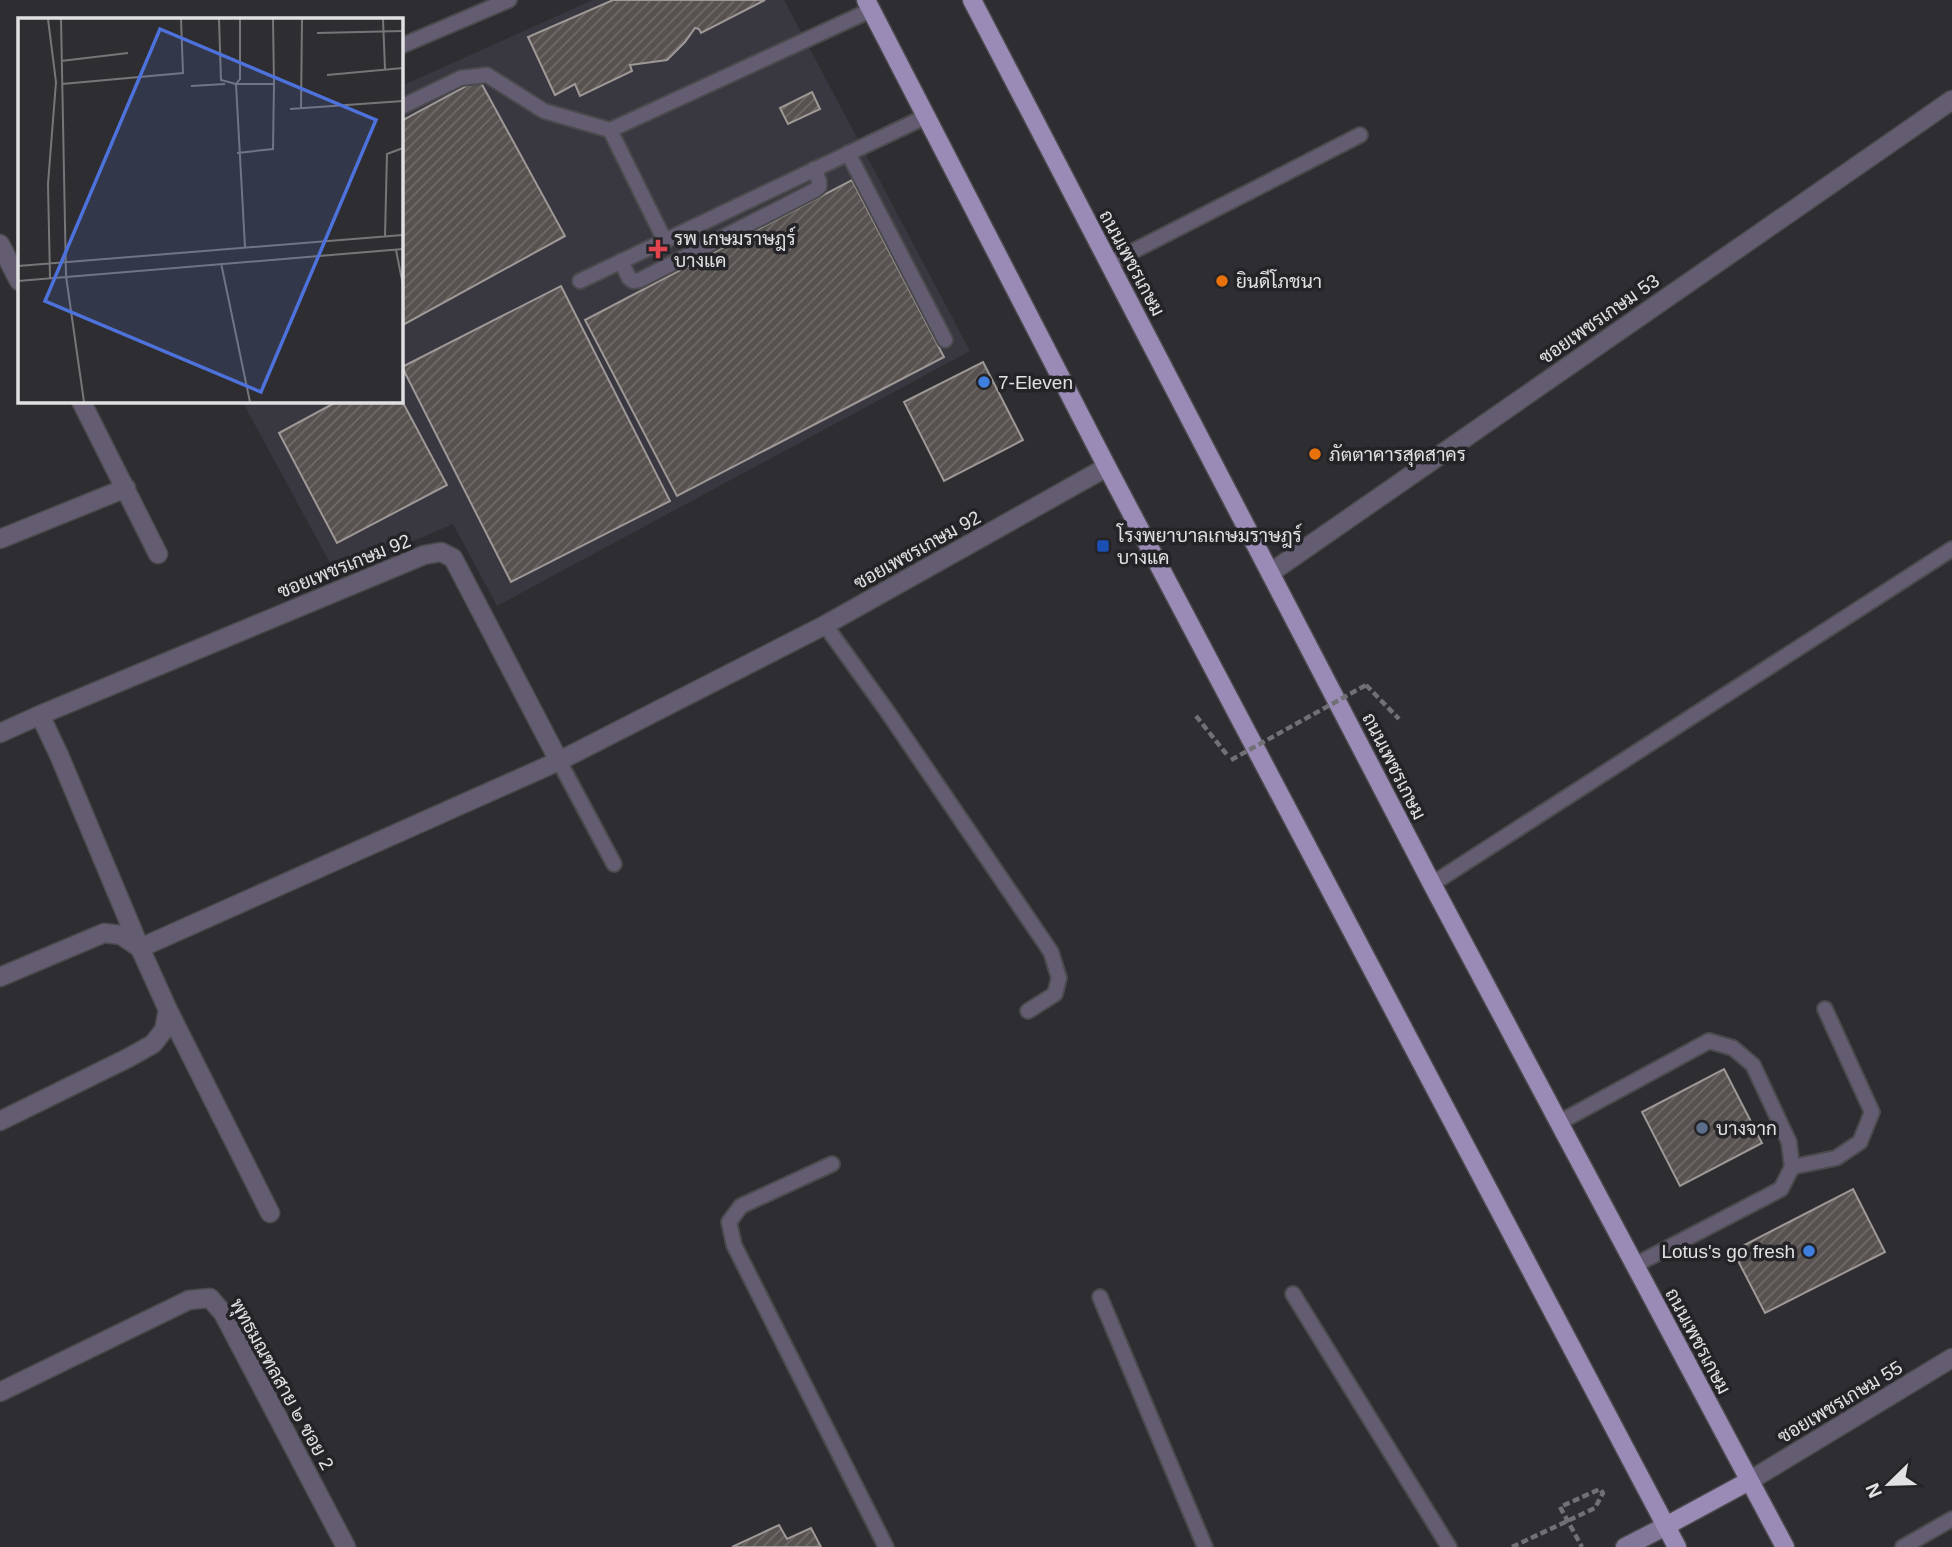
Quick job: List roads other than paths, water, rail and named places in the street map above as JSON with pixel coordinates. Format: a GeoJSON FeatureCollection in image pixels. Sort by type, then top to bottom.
{"type":"FeatureCollection","features":[{"type":"Feature","properties":{"kind":"main road","name":"ถนนเพชรเกษม"},"geometry":{"type":"LineString","coordinates":[[972,0],[1432,884],[1785,1547]]}},
{"type":"Feature","properties":{"kind":"main road"},"geometry":{"type":"LineString","coordinates":[[869,5],[1107,467],[1677,1547]]}},
{"type":"Feature","properties":{"kind":"main road"},"geometry":{"type":"LineString","coordinates":[[1625,1547],[1749,1481]]}},
{"type":"Feature","properties":{"kind":"street","name":"ซอยเพชรเกษม 53"},"geometry":{"type":"LineString","coordinates":[[1270,573],[1952,100]]}},
{"type":"Feature","properties":{"kind":"street"},"geometry":{"type":"LineString","coordinates":[[0,244],[18,279]]}},
{"type":"Feature","properties":{"kind":"street"},"geometry":{"type":"LineString","coordinates":[[82,402],[158,554]]}},
{"type":"Feature","properties":{"kind":"street","name":"ซอยเพชรเกษม 92"},"geometry":{"type":"LineString","coordinates":[[140,948],[559,761],[825,625],[1107,467]]}},
{"type":"Feature","properties":{"kind":"street"},"geometry":{"type":"LineString","coordinates":[[0,539],[126,488]]}},
{"type":"Feature","properties":{"kind":"street","name":"ซอยเพชรเกษม 92"},"geometry":{"type":"LineString","coordinates":[[0,733],[424,555],[441,552],[453,558],[559,761]]}},
{"type":"Feature","properties":{"kind":"street"},"geometry":{"type":"LineString","coordinates":[[40,715],[168,1010],[270,1213]]}},
{"type":"Feature","properties":{"kind":"street"},"geometry":{"type":"LineString","coordinates":[[0,977],[104,933],[121,935],[140,948]]}},
{"type":"Feature","properties":{"kind":"street"},"geometry":{"type":"LineString","coordinates":[[0,1121],[128,1059],[153,1044],[164,1030],[168,1010]]}},
{"type":"Feature","properties":{"kind":"street","name":"พุทธมณฑลสาย ๒ ซอย 2"},"geometry":{"type":"LineString","coordinates":[[0,1392],[189,1300],[210,1298],[223,1313],[346,1547]]}},
{"type":"Feature","properties":{"kind":"street","name":"ซอยเพชรเกษม 55"},"geometry":{"type":"LineString","coordinates":[[1749,1481],[1952,1358]]}},
{"type":"Feature","properties":{"kind":"lane"},"geometry":{"type":"LineString","coordinates":[[402,46],[509,0]]}},
{"type":"Feature","properties":{"kind":"lane"},"geometry":{"type":"LineString","coordinates":[[402,107],[461,78],[487,75],[544,111],[610,131],[869,5]]}},
{"type":"Feature","properties":{"kind":"lane"},"geometry":{"type":"LineString","coordinates":[[580,281],[927,116]]}},
{"type":"Feature","properties":{"kind":"lane"},"geometry":{"type":"LineString","coordinates":[[610,131],[664,241]]}},
{"type":"Feature","properties":{"kind":"lane"},"geometry":{"type":"LineString","coordinates":[[1108,264],[1360,135]]}},
{"type":"Feature","properties":{"kind":"lane"},"geometry":{"type":"LineString","coordinates":[[848,153],[945,340]]}},
{"type":"Feature","properties":{"kind":"lane"},"geometry":{"type":"LineString","coordinates":[[621,261],[629,278],[640,280],[816,190],[819,181],[814,169]]}},
{"type":"Feature","properties":{"kind":"lane"},"geometry":{"type":"LineString","coordinates":[[1432,884],[1952,550]]}},
{"type":"Feature","properties":{"kind":"lane"},"geometry":{"type":"LineString","coordinates":[[825,625],[887,711],[1051,952],[1059,978],[1055,994],[1028,1011]]}},
{"type":"Feature","properties":{"kind":"lane"},"geometry":{"type":"LineString","coordinates":[[559,761],[614,864]]}},
{"type":"Feature","properties":{"kind":"lane"},"geometry":{"type":"LineString","coordinates":[[1791,1167],[1836,1158],[1860,1142],[1872,1112],[1825,1009]]}},
{"type":"Feature","properties":{"kind":"lane"},"geometry":{"type":"LineString","coordinates":[[1558,1123],[1709,1041],[1733,1048],[1753,1065],[1789,1142],[1791,1167],[1781,1189],[1635,1265]]}},
{"type":"Feature","properties":{"kind":"lane"},"geometry":{"type":"LineString","coordinates":[[832,1164],[741,1206],[729,1222],[734,1245],[886,1547]]}},
{"type":"Feature","properties":{"kind":"lane"},"geometry":{"type":"LineString","coordinates":[[1293,1294],[1449,1547]]}},
{"type":"Feature","properties":{"kind":"lane"},"geometry":{"type":"LineString","coordinates":[[1100,1297],[1205,1547]]}},
{"type":"Feature","properties":{"kind":"lane"},"geometry":{"type":"LineString","coordinates":[[1903,1547],[1952,1520]]}},
{"type":"Feature","properties":{"kind":"place","name":"รพ เกษมราษฎร์ บางแค"},"geometry":{"type":"Point","coordinates":[658,249]}},
{"type":"Feature","properties":{"kind":"place","name":"ยินดีโภชนา"},"geometry":{"type":"Point","coordinates":[1222,281]}},
{"type":"Feature","properties":{"kind":"place","name":"7-Eleven"},"geometry":{"type":"Point","coordinates":[984,382]}},
{"type":"Feature","properties":{"kind":"place","name":"ภัตตาคารสุดสาคร"},"geometry":{"type":"Point","coordinates":[1315,454]}},
{"type":"Feature","properties":{"kind":"place","name":"โรงพยาบาลเกษมราษฎร์ บางแค"},"geometry":{"type":"Point","coordinates":[1103,546]}},
{"type":"Feature","properties":{"kind":"place","name":"บางจาก"},"geometry":{"type":"Point","coordinates":[1702,1128]}},
{"type":"Feature","properties":{"kind":"place","name":"Lotus's go fresh"},"geometry":{"type":"Point","coordinates":[1809,1251]}}]}
